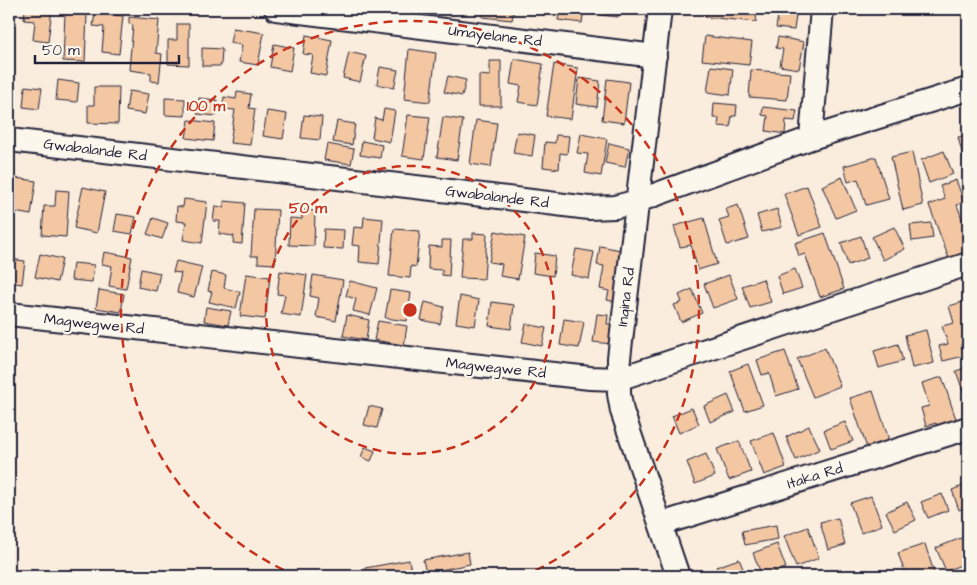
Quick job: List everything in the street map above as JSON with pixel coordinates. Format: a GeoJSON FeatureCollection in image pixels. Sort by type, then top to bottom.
{"type":"FeatureCollection","features":[{"type":"Feature","properties":{"kind":"street","name":"Umayelane Rd"},"geometry":{"type":"LineString","coordinates":[[276,9],[655,56]]}},
{"type":"Feature","properties":{"kind":"street","name":"Inqina Rd"},"geometry":{"type":"LineString","coordinates":[[660,9],[618,378],[622,410],[678,576]]}},
{"type":"Feature","properties":{"kind":"street"},"geometry":{"type":"LineString","coordinates":[[811,138],[822,9]]}},
{"type":"Feature","properties":{"kind":"street","name":"Gwabalande Rd"},"geometry":{"type":"LineString","coordinates":[[9,140],[589,208],[615,206],[638,201],[811,138],[968,89]]}},
{"type":"Feature","properties":{"kind":"street","name":"Magwegwe Rd"},"geometry":{"type":"LineString","coordinates":[[9,314],[590,378],[618,378],[968,264]]}},
{"type":"Feature","properties":{"kind":"street","name":"Itaka Rd"},"geometry":{"type":"LineString","coordinates":[[661,524],[968,428]]}},
{"type":"Feature","properties":{"kind":"building"},"geometry":{"type":"Polygon","coordinates":[[[9,9],[16,9],[10,36],[9,36],[9,9]]]}},
{"type":"Feature","properties":{"kind":"building"},"geometry":{"type":"Polygon","coordinates":[[[25,9],[52,9],[48,42],[33,40],[35,21],[24,20],[25,9]]]}},
{"type":"Feature","properties":{"kind":"building"},"geometry":{"type":"Polygon","coordinates":[[[483,9],[514,9],[512,20],[482,17],[483,9]]]}},
{"type":"Feature","properties":{"kind":"building"},"geometry":{"type":"Polygon","coordinates":[[[560,9],[584,9],[582,23],[558,20],[560,9]]]}},
{"type":"Feature","properties":{"kind":"building"},"geometry":{"type":"Polygon","coordinates":[[[602,9],[619,9],[618,17],[601,15],[602,9]]]}},
{"type":"Feature","properties":{"kind":"building"},"geometry":{"type":"Polygon","coordinates":[[[705,9],[757,9],[756,22],[705,17],[705,9]]]}},
{"type":"Feature","properties":{"kind":"building"},"geometry":{"type":"Polygon","coordinates":[[[779,9],[797,9],[794,30],[776,28],[779,9]]]}},
{"type":"Feature","properties":{"kind":"building"},"geometry":{"type":"Polygon","coordinates":[[[65,13],[87,14],[85,62],[63,61],[65,13]]]}},
{"type":"Feature","properties":{"kind":"building"},"geometry":{"type":"Polygon","coordinates":[[[95,13],[123,16],[119,54],[102,52],[104,27],[93,26],[95,13]]]}},
{"type":"Feature","properties":{"kind":"building"},"geometry":{"type":"Polygon","coordinates":[[[129,17],[159,20],[156,53],[162,54],[159,82],[151,81],[151,73],[129,70],[133,25],[129,24],[129,17]]]}},
{"type":"Feature","properties":{"kind":"building"},"geometry":{"type":"Polygon","coordinates":[[[177,24],[189,24],[189,65],[168,64],[168,40],[177,40],[177,24]]]}},
{"type":"Feature","properties":{"kind":"building"},"geometry":{"type":"Polygon","coordinates":[[[233,28],[264,33],[258,65],[239,62],[242,45],[230,43],[233,28]]]}},
{"type":"Feature","properties":{"kind":"building"},"geometry":{"type":"Polygon","coordinates":[[[306,35],[332,40],[326,76],[310,73],[313,55],[303,54],[306,35]]]}},
{"type":"Feature","properties":{"kind":"building"},"geometry":{"type":"Polygon","coordinates":[[[705,36],[752,42],[749,65],[702,60],[705,36]]]}},
{"type":"Feature","properties":{"kind":"building"},"geometry":{"type":"Polygon","coordinates":[[[778,37],[804,42],[799,69],[780,66],[783,49],[776,48],[778,37]]]}},
{"type":"Feature","properties":{"kind":"building"},"geometry":{"type":"Polygon","coordinates":[[[274,44],[294,48],[290,71],[270,67],[274,44]]]}},
{"type":"Feature","properties":{"kind":"building"},"geometry":{"type":"Polygon","coordinates":[[[202,48],[222,49],[221,66],[202,66],[202,48]]]}},
{"type":"Feature","properties":{"kind":"building"},"geometry":{"type":"Polygon","coordinates":[[[409,49],[436,53],[430,102],[404,99],[409,49]]]}},
{"type":"Feature","properties":{"kind":"building"},"geometry":{"type":"Polygon","coordinates":[[[349,52],[366,56],[360,82],[343,78],[349,52]]]}},
{"type":"Feature","properties":{"kind":"building"},"geometry":{"type":"Polygon","coordinates":[[[514,59],[543,64],[537,105],[518,102],[521,86],[510,84],[514,59]]]}},
{"type":"Feature","properties":{"kind":"building"},"geometry":{"type":"Polygon","coordinates":[[[490,61],[501,61],[501,106],[479,106],[479,75],[490,76],[490,61]]]}},
{"type":"Feature","properties":{"kind":"building"},"geometry":{"type":"Polygon","coordinates":[[[554,64],[578,68],[571,119],[546,116],[554,64]]]}},
{"type":"Feature","properties":{"kind":"building"},"geometry":{"type":"Polygon","coordinates":[[[711,66],[733,69],[730,95],[707,92],[711,66]]]}},
{"type":"Feature","properties":{"kind":"building"},"geometry":{"type":"Polygon","coordinates":[[[380,67],[398,70],[394,88],[377,84],[380,67]]]}},
{"type":"Feature","properties":{"kind":"building"},"geometry":{"type":"Polygon","coordinates":[[[751,70],[790,73],[787,100],[749,97],[751,70]]]}},
{"type":"Feature","properties":{"kind":"building"},"geometry":{"type":"Polygon","coordinates":[[[448,76],[466,80],[462,96],[444,92],[448,76]]]}},
{"type":"Feature","properties":{"kind":"building"},"geometry":{"type":"Polygon","coordinates":[[[579,78],[600,81],[597,107],[576,104],[579,78]]]}},
{"type":"Feature","properties":{"kind":"building"},"geometry":{"type":"Polygon","coordinates":[[[607,79],[629,82],[624,123],[602,120],[607,79]]]}},
{"type":"Feature","properties":{"kind":"building"},"geometry":{"type":"Polygon","coordinates":[[[58,80],[79,83],[77,102],[56,100],[58,80]]]}},
{"type":"Feature","properties":{"kind":"building"},"geometry":{"type":"Polygon","coordinates":[[[25,86],[42,88],[39,109],[23,107],[25,86]]]}},
{"type":"Feature","properties":{"kind":"building"},"geometry":{"type":"Polygon","coordinates":[[[94,87],[119,87],[118,124],[88,123],[88,105],[94,105],[94,87]]]}},
{"type":"Feature","properties":{"kind":"building"},"geometry":{"type":"Polygon","coordinates":[[[129,91],[149,94],[145,114],[126,111],[129,91]]]}},
{"type":"Feature","properties":{"kind":"building"},"geometry":{"type":"Polygon","coordinates":[[[237,92],[251,94],[249,108],[255,109],[250,145],[230,143],[235,110],[222,109],[224,97],[236,99],[237,92]]]}},
{"type":"Feature","properties":{"kind":"building"},"geometry":{"type":"Polygon","coordinates":[[[165,98],[185,99],[185,116],[165,115],[165,98]]]}},
{"type":"Feature","properties":{"kind":"building"},"geometry":{"type":"Polygon","coordinates":[[[199,98],[217,100],[216,116],[197,114],[199,98]]]}},
{"type":"Feature","properties":{"kind":"building"},"geometry":{"type":"Polygon","coordinates":[[[714,103],[737,105],[736,116],[732,116],[730,127],[718,126],[719,118],[713,118],[714,103]]]}},
{"type":"Feature","properties":{"kind":"building"},"geometry":{"type":"Polygon","coordinates":[[[763,107],[797,111],[795,121],[786,120],[785,134],[766,131],[768,116],[762,115],[763,107]]]}},
{"type":"Feature","properties":{"kind":"building"},"geometry":{"type":"Polygon","coordinates":[[[384,109],[395,111],[390,142],[372,138],[375,118],[382,120],[384,109]]]}},
{"type":"Feature","properties":{"kind":"building"},"geometry":{"type":"Polygon","coordinates":[[[267,111],[287,114],[283,139],[263,136],[267,111]]]}},
{"type":"Feature","properties":{"kind":"building"},"geometry":{"type":"Polygon","coordinates":[[[304,115],[322,117],[320,140],[301,138],[304,115]]]}},
{"type":"Feature","properties":{"kind":"building"},"geometry":{"type":"Polygon","coordinates":[[[408,115],[430,117],[424,159],[402,156],[408,115]]]}},
{"type":"Feature","properties":{"kind":"building"},"geometry":{"type":"Polygon","coordinates":[[[443,117],[463,120],[457,160],[437,157],[443,117]]]}},
{"type":"Feature","properties":{"kind":"building"},"geometry":{"type":"Polygon","coordinates":[[[189,120],[215,123],[213,141],[186,138],[189,120]]]}},
{"type":"Feature","properties":{"kind":"building"},"geometry":{"type":"Polygon","coordinates":[[[476,120],[497,123],[491,167],[470,164],[476,120]]]}},
{"type":"Feature","properties":{"kind":"building"},"geometry":{"type":"Polygon","coordinates":[[[337,121],[355,124],[352,145],[333,142],[337,121]]]}},
{"type":"Feature","properties":{"kind":"building"},"geometry":{"type":"Polygon","coordinates":[[[517,132],[535,135],[532,156],[513,153],[517,132]]]}},
{"type":"Feature","properties":{"kind":"building"},"geometry":{"type":"Polygon","coordinates":[[[581,134],[607,139],[601,176],[585,173],[588,154],[577,153],[581,134]]]}},
{"type":"Feature","properties":{"kind":"building"},"geometry":{"type":"Polygon","coordinates":[[[556,135],[569,136],[567,154],[560,153],[559,169],[543,167],[545,142],[555,143],[556,135]]]}},
{"type":"Feature","properties":{"kind":"building"},"geometry":{"type":"Polygon","coordinates":[[[968,135],[968,167],[966,168],[958,137],[968,135]]]}},
{"type":"Feature","properties":{"kind":"building"},"geometry":{"type":"Polygon","coordinates":[[[362,141],[382,145],[380,158],[360,155],[362,141]]]}},
{"type":"Feature","properties":{"kind":"building"},"geometry":{"type":"Polygon","coordinates":[[[609,143],[629,148],[625,167],[605,163],[609,143]]]}},
{"type":"Feature","properties":{"kind":"building"},"geometry":{"type":"Polygon","coordinates":[[[327,144],[354,149],[351,164],[324,160],[327,144]]]}},
{"type":"Feature","properties":{"kind":"building"},"geometry":{"type":"Polygon","coordinates":[[[944,151],[953,174],[929,183],[921,160],[944,151]]]}},
{"type":"Feature","properties":{"kind":"building"},"geometry":{"type":"Polygon","coordinates":[[[912,152],[923,205],[903,210],[891,157],[912,152]]]}},
{"type":"Feature","properties":{"kind":"building"},"geometry":{"type":"Polygon","coordinates":[[[876,157],[889,199],[866,205],[858,179],[848,182],[844,166],[876,157]]]}},
{"type":"Feature","properties":{"kind":"building"},"geometry":{"type":"Polygon","coordinates":[[[9,177],[36,181],[31,215],[14,212],[16,196],[9,195],[9,177]]]}},
{"type":"Feature","properties":{"kind":"building"},"geometry":{"type":"Polygon","coordinates":[[[842,177],[856,210],[836,218],[822,186],[842,177]]]}},
{"type":"Feature","properties":{"kind":"building"},"geometry":{"type":"Polygon","coordinates":[[[956,180],[964,202],[957,205],[968,235],[968,252],[949,259],[929,205],[945,199],[940,186],[956,180]]]}},
{"type":"Feature","properties":{"kind":"building"},"geometry":{"type":"Polygon","coordinates":[[[807,186],[822,227],[799,235],[784,194],[807,186]]]}},
{"type":"Feature","properties":{"kind":"building"},"geometry":{"type":"Polygon","coordinates":[[[83,187],[105,192],[97,233],[74,228],[83,187]]]}},
{"type":"Feature","properties":{"kind":"building"},"geometry":{"type":"Polygon","coordinates":[[[56,190],[69,191],[66,237],[42,235],[44,206],[55,206],[56,190]]]}},
{"type":"Feature","properties":{"kind":"building"},"geometry":{"type":"Polygon","coordinates":[[[184,199],[207,202],[202,243],[183,240],[186,222],[176,221],[177,206],[183,207],[184,199]]]}},
{"type":"Feature","properties":{"kind":"building"},"geometry":{"type":"Polygon","coordinates":[[[224,201],[245,203],[242,244],[233,243],[234,236],[219,234],[220,221],[213,221],[215,206],[224,207],[224,201]]]}},
{"type":"Feature","properties":{"kind":"building"},"geometry":{"type":"Polygon","coordinates":[[[738,205],[749,239],[727,245],[719,220],[729,217],[726,209],[738,205]]]}},
{"type":"Feature","properties":{"kind":"building"},"geometry":{"type":"Polygon","coordinates":[[[254,209],[278,210],[275,264],[258,263],[258,256],[251,256],[254,209]]]}},
{"type":"Feature","properties":{"kind":"building"},"geometry":{"type":"Polygon","coordinates":[[[777,209],[782,227],[762,232],[757,215],[777,209]]]}},
{"type":"Feature","properties":{"kind":"building"},"geometry":{"type":"Polygon","coordinates":[[[303,210],[315,211],[314,246],[289,245],[290,218],[302,219],[303,210]]]}},
{"type":"Feature","properties":{"kind":"building"},"geometry":{"type":"Polygon","coordinates":[[[117,214],[136,217],[132,234],[114,231],[117,214]]]}},
{"type":"Feature","properties":{"kind":"building"},"geometry":{"type":"Polygon","coordinates":[[[364,217],[383,219],[379,264],[359,262],[360,246],[352,245],[354,227],[363,228],[364,217]]]}},
{"type":"Feature","properties":{"kind":"building"},"geometry":{"type":"Polygon","coordinates":[[[153,218],[168,223],[162,239],[147,234],[153,218]]]}},
{"type":"Feature","properties":{"kind":"building"},"geometry":{"type":"Polygon","coordinates":[[[704,218],[717,264],[698,270],[691,245],[680,247],[674,226],[704,218]]]}},
{"type":"Feature","properties":{"kind":"building"},"geometry":{"type":"Polygon","coordinates":[[[931,223],[933,238],[912,241],[910,225],[931,223]]]}},
{"type":"Feature","properties":{"kind":"building"},"geometry":{"type":"Polygon","coordinates":[[[894,227],[905,249],[883,260],[872,237],[894,227]]]}},
{"type":"Feature","properties":{"kind":"building"},"geometry":{"type":"Polygon","coordinates":[[[324,229],[344,230],[343,249],[323,248],[324,229]]]}},
{"type":"Feature","properties":{"kind":"building"},"geometry":{"type":"Polygon","coordinates":[[[394,229],[420,231],[416,267],[411,266],[410,278],[389,276],[394,229]]]}},
{"type":"Feature","properties":{"kind":"building"},"geometry":{"type":"Polygon","coordinates":[[[495,231],[525,237],[518,279],[500,276],[502,264],[489,262],[495,231]]]}},
{"type":"Feature","properties":{"kind":"building"},"geometry":{"type":"Polygon","coordinates":[[[473,233],[487,234],[484,279],[460,278],[463,239],[473,239],[473,233]]]}},
{"type":"Feature","properties":{"kind":"building"},"geometry":{"type":"Polygon","coordinates":[[[825,233],[844,289],[820,297],[805,254],[799,256],[795,243],[825,233]]]}},
{"type":"Feature","properties":{"kind":"building"},"geometry":{"type":"Polygon","coordinates":[[[861,236],[868,258],[848,265],[841,243],[861,236]]]}},
{"type":"Feature","properties":{"kind":"building"},"geometry":{"type":"Polygon","coordinates":[[[442,240],[451,240],[449,276],[442,275],[442,270],[428,269],[429,246],[442,247],[442,240]]]}},
{"type":"Feature","properties":{"kind":"building"},"geometry":{"type":"Polygon","coordinates":[[[600,246],[631,252],[622,303],[607,300],[609,291],[600,289],[604,266],[597,265],[600,246]]]}},
{"type":"Feature","properties":{"kind":"building"},"geometry":{"type":"Polygon","coordinates":[[[576,249],[594,252],[589,279],[571,275],[576,249]]]}},
{"type":"Feature","properties":{"kind":"building"},"geometry":{"type":"Polygon","coordinates":[[[104,252],[132,257],[126,289],[109,286],[112,266],[102,264],[104,252]]]}},
{"type":"Feature","properties":{"kind":"building"},"geometry":{"type":"Polygon","coordinates":[[[535,253],[555,256],[553,276],[533,273],[535,253]]]}},
{"type":"Feature","properties":{"kind":"building"},"geometry":{"type":"Polygon","coordinates":[[[40,254],[62,259],[57,282],[35,277],[40,254]]]}},
{"type":"Feature","properties":{"kind":"building"},"geometry":{"type":"Polygon","coordinates":[[[9,259],[25,261],[22,284],[9,282],[9,259]]]}},
{"type":"Feature","properties":{"kind":"building"},"geometry":{"type":"Polygon","coordinates":[[[176,261],[202,267],[194,297],[177,293],[181,273],[173,272],[176,261]]]}},
{"type":"Feature","properties":{"kind":"building"},"geometry":{"type":"Polygon","coordinates":[[[73,263],[94,265],[92,282],[71,280],[73,263]]]}},
{"type":"Feature","properties":{"kind":"building"},"geometry":{"type":"Polygon","coordinates":[[[141,269],[160,273],[156,291],[138,287],[141,269]]]}},
{"type":"Feature","properties":{"kind":"building"},"geometry":{"type":"Polygon","coordinates":[[[795,269],[802,288],[783,294],[777,276],[795,269]]]}},
{"type":"Feature","properties":{"kind":"building"},"geometry":{"type":"Polygon","coordinates":[[[280,271],[307,275],[301,317],[281,314],[285,295],[277,294],[280,271]]]}},
{"type":"Feature","properties":{"kind":"building"},"geometry":{"type":"Polygon","coordinates":[[[212,272],[226,275],[224,288],[240,292],[236,308],[209,302],[212,292],[208,291],[212,272]]]}},
{"type":"Feature","properties":{"kind":"building"},"geometry":{"type":"Polygon","coordinates":[[[246,274],[270,277],[265,319],[240,316],[246,274]]]}},
{"type":"Feature","properties":{"kind":"building"},"geometry":{"type":"Polygon","coordinates":[[[313,275],[343,280],[336,321],[316,317],[319,298],[310,296],[313,275]]]}},
{"type":"Feature","properties":{"kind":"building"},"geometry":{"type":"Polygon","coordinates":[[[729,275],[738,299],[713,308],[704,284],[729,275]]]}},
{"type":"Feature","properties":{"kind":"building"},"geometry":{"type":"Polygon","coordinates":[[[763,279],[771,302],[750,308],[742,286],[763,279]]]}},
{"type":"Feature","properties":{"kind":"building"},"geometry":{"type":"Polygon","coordinates":[[[350,281],[377,288],[370,315],[353,311],[356,299],[346,296],[350,281]]]}},
{"type":"Feature","properties":{"kind":"building"},"geometry":{"type":"Polygon","coordinates":[[[692,289],[702,313],[681,322],[674,305],[682,302],[679,295],[692,289]]]}},
{"type":"Feature","properties":{"kind":"building"},"geometry":{"type":"Polygon","coordinates":[[[99,290],[124,294],[121,312],[96,308],[99,290]]]}},
{"type":"Feature","properties":{"kind":"building"},"geometry":{"type":"Polygon","coordinates":[[[390,290],[411,293],[407,321],[385,318],[390,290]]]}},
{"type":"Feature","properties":{"kind":"building"},"geometry":{"type":"Polygon","coordinates":[[[460,296],[479,300],[475,326],[456,323],[460,296]]]}},
{"type":"Feature","properties":{"kind":"building"},"geometry":{"type":"Polygon","coordinates":[[[425,302],[444,307],[440,324],[421,320],[425,302]]]}},
{"type":"Feature","properties":{"kind":"building"},"geometry":{"type":"Polygon","coordinates":[[[492,302],[514,305],[511,329],[489,326],[492,302]]]}},
{"type":"Feature","properties":{"kind":"building"},"geometry":{"type":"Polygon","coordinates":[[[963,302],[968,321],[968,324],[963,325],[968,342],[961,344],[964,356],[943,361],[939,346],[948,344],[942,326],[954,323],[949,306],[963,302]]]}},
{"type":"Feature","properties":{"kind":"building"},"geometry":{"type":"Polygon","coordinates":[[[206,307],[231,311],[228,325],[204,321],[206,307]]]}},
{"type":"Feature","properties":{"kind":"building"},"geometry":{"type":"Polygon","coordinates":[[[597,314],[608,315],[607,324],[615,324],[612,344],[593,342],[597,314]]]}},
{"type":"Feature","properties":{"kind":"building"},"geometry":{"type":"Polygon","coordinates":[[[347,315],[369,320],[366,340],[343,336],[347,315]]]}},
{"type":"Feature","properties":{"kind":"building"},"geometry":{"type":"Polygon","coordinates":[[[564,319],[584,322],[579,348],[560,345],[564,319]]]}},
{"type":"Feature","properties":{"kind":"building"},"geometry":{"type":"Polygon","coordinates":[[[378,321],[407,326],[404,345],[374,340],[378,321]]]}},
{"type":"Feature","properties":{"kind":"building"},"geometry":{"type":"Polygon","coordinates":[[[526,324],[546,328],[542,346],[522,342],[526,324]]]}},
{"type":"Feature","properties":{"kind":"building"},"geometry":{"type":"Polygon","coordinates":[[[926,330],[934,363],[912,368],[905,335],[926,330]]]}},
{"type":"Feature","properties":{"kind":"building"},"geometry":{"type":"Polygon","coordinates":[[[898,344],[903,361],[879,368],[874,351],[898,344]]]}},
{"type":"Feature","properties":{"kind":"building"},"geometry":{"type":"Polygon","coordinates":[[[825,348],[840,386],[813,397],[797,359],[825,348]]]}},
{"type":"Feature","properties":{"kind":"building"},"geometry":{"type":"Polygon","coordinates":[[[785,351],[798,389],[776,396],[769,373],[762,375],[757,360],[785,351]]]}},
{"type":"Feature","properties":{"kind":"building"},"geometry":{"type":"Polygon","coordinates":[[[748,364],[763,405],[745,411],[730,371],[748,364]]]}},
{"type":"Feature","properties":{"kind":"building"},"geometry":{"type":"Polygon","coordinates":[[[968,367],[968,405],[956,371],[968,367]]]}},
{"type":"Feature","properties":{"kind":"building"},"geometry":{"type":"Polygon","coordinates":[[[942,377],[956,419],[937,425],[936,423],[926,426],[921,408],[929,406],[922,383],[942,377]]]}},
{"type":"Feature","properties":{"kind":"building"},"geometry":{"type":"Polygon","coordinates":[[[873,391],[890,443],[868,451],[850,398],[873,391]]]}},
{"type":"Feature","properties":{"kind":"building"},"geometry":{"type":"Polygon","coordinates":[[[728,395],[735,412],[710,422],[704,406],[728,395]]]}},
{"type":"Feature","properties":{"kind":"building"},"geometry":{"type":"Polygon","coordinates":[[[369,406],[382,409],[377,428],[364,425],[369,406]]]}},
{"type":"Feature","properties":{"kind":"building"},"geometry":{"type":"Polygon","coordinates":[[[692,408],[699,424],[679,433],[672,416],[692,408]]]}},
{"type":"Feature","properties":{"kind":"building"},"geometry":{"type":"Polygon","coordinates":[[[845,422],[853,441],[831,449],[824,430],[845,422]]]}},
{"type":"Feature","properties":{"kind":"building"},"geometry":{"type":"Polygon","coordinates":[[[809,426],[820,449],[796,460],[786,437],[809,426]]]}},
{"type":"Feature","properties":{"kind":"building"},"geometry":{"type":"Polygon","coordinates":[[[774,433],[786,467],[764,475],[751,441],[774,433]]]}},
{"type":"Feature","properties":{"kind":"building"},"geometry":{"type":"Polygon","coordinates":[[[739,441],[751,472],[729,480],[717,449],[739,441]]]}},
{"type":"Feature","properties":{"kind":"building"},"geometry":{"type":"Polygon","coordinates":[[[365,447],[375,451],[371,461],[361,457],[365,447]]]}},
{"type":"Feature","properties":{"kind":"building"},"geometry":{"type":"Polygon","coordinates":[[[706,454],[715,476],[695,484],[687,462],[706,454]]]}},
{"type":"Feature","properties":{"kind":"building"},"geometry":{"type":"Polygon","coordinates":[[[968,484],[968,507],[959,510],[952,490],[968,484]]]}},
{"type":"Feature","properties":{"kind":"building"},"geometry":{"type":"Polygon","coordinates":[[[942,494],[948,510],[928,518],[921,502],[942,494]]]}},
{"type":"Feature","properties":{"kind":"building"},"geometry":{"type":"Polygon","coordinates":[[[871,496],[882,525],[861,533],[850,503],[871,496]]]}},
{"type":"Feature","properties":{"kind":"building"},"geometry":{"type":"Polygon","coordinates":[[[907,502],[916,520],[895,530],[886,512],[907,502]]]}},
{"type":"Feature","properties":{"kind":"building"},"geometry":{"type":"Polygon","coordinates":[[[838,518],[845,545],[828,550],[820,522],[838,518]]]}},
{"type":"Feature","properties":{"kind":"building"},"geometry":{"type":"Polygon","coordinates":[[[776,525],[778,539],[745,545],[742,531],[776,525]]]}},
{"type":"Feature","properties":{"kind":"building"},"geometry":{"type":"Polygon","coordinates":[[[808,527],[819,558],[796,567],[784,536],[808,527]]]}},
{"type":"Feature","properties":{"kind":"building"},"geometry":{"type":"Polygon","coordinates":[[[961,538],[968,556],[968,562],[946,571],[936,548],[961,538]]]}},
{"type":"Feature","properties":{"kind":"building"},"geometry":{"type":"Polygon","coordinates":[[[777,544],[786,568],[762,576],[753,553],[777,544]]]}},
{"type":"Feature","properties":{"kind":"building"},"geometry":{"type":"Polygon","coordinates":[[[925,544],[935,576],[906,576],[898,553],[925,544]]]}},
{"type":"Feature","properties":{"kind":"building"},"geometry":{"type":"Polygon","coordinates":[[[468,552],[470,564],[426,573],[423,560],[468,552]]]}},
{"type":"Feature","properties":{"kind":"building"},"geometry":{"type":"Polygon","coordinates":[[[739,559],[746,576],[720,576],[716,567],[739,559]]]}},
{"type":"Feature","properties":{"kind":"building"},"geometry":{"type":"Polygon","coordinates":[[[409,560],[412,576],[367,576],[365,568],[409,560]]]}}]}
